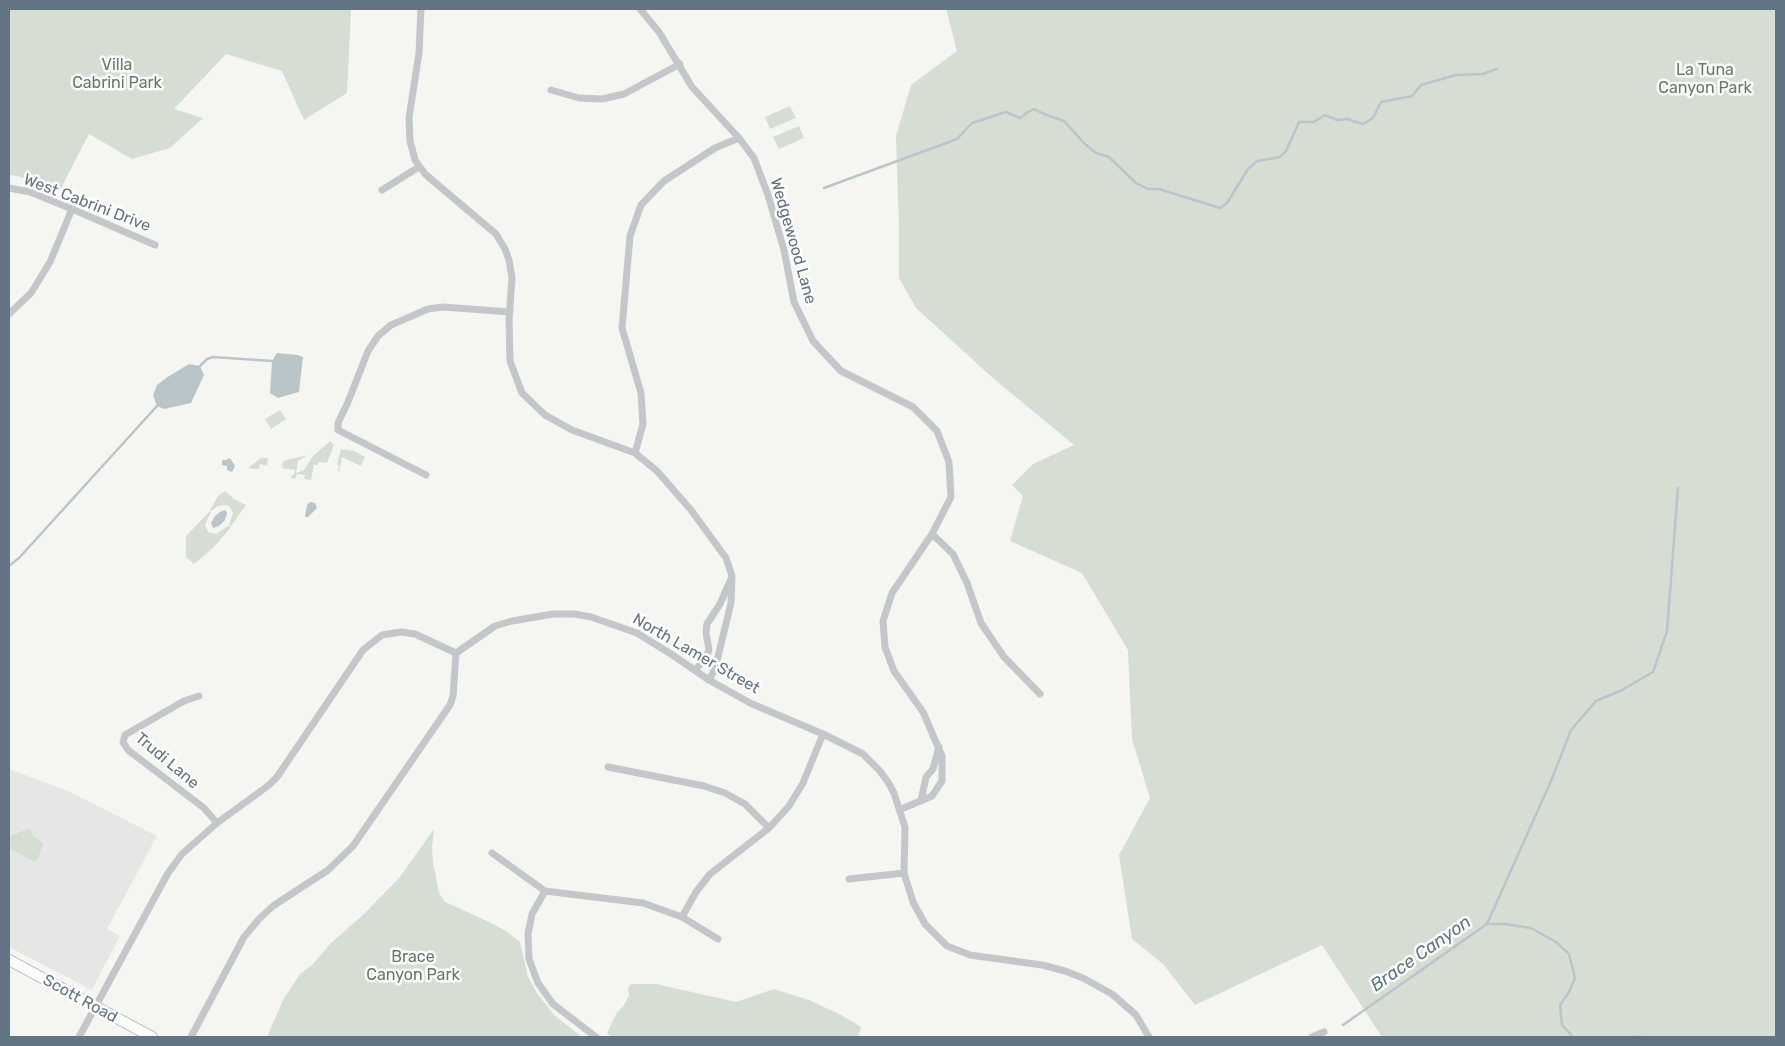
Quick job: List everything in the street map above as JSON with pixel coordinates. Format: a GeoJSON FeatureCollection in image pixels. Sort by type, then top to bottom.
{"type":"FeatureCollection","features":[{"type":"Feature","properties":{"kind":"street"},"geometry":{"type":"LineString","coordinates":[[421,9],[419,53],[409,118],[410,141],[419,167],[455,201],[496,234],[505,249],[512,278],[510,361],[522,393],[545,414],[572,430],[635,453],[658,471],[691,510],[726,558],[732,576],[731,603],[714,669],[709,680]]}},
{"type":"Feature","properties":{"kind":"street","name":"Wedgewood Lane"},"geometry":{"type":"LineString","coordinates":[[640,9],[659,32],[680,64],[692,87],[739,138],[754,158],[768,195],[784,250],[794,302],[813,342],[841,371],[913,407],[937,431],[949,462],[950,496],[932,534],[892,593],[883,620],[885,647],[894,671],[923,712],[942,756],[942,781],[932,796],[898,810]]}},
{"type":"Feature","properties":{"kind":"street"},"geometry":{"type":"LineString","coordinates":[[551,90],[579,98],[602,100],[624,94],[680,64]]}},
{"type":"Feature","properties":{"kind":"street"},"geometry":{"type":"LineString","coordinates":[[635,453],[643,424],[641,393],[622,328],[630,236],[641,205],[664,181],[715,148],[739,138]]}},
{"type":"Feature","properties":{"kind":"street"},"geometry":{"type":"LineString","coordinates":[[382,190],[419,167]]}},
{"type":"Feature","properties":{"kind":"street","name":"West Cabrini Drive"},"geometry":{"type":"LineString","coordinates":[[9,188],[30,192],[155,245]]}},
{"type":"Feature","properties":{"kind":"street"},"geometry":{"type":"LineString","coordinates":[[9,314],[31,293],[50,262],[72,209]]}},
{"type":"Feature","properties":{"kind":"street"},"geometry":{"type":"LineString","coordinates":[[426,475],[340,432],[337,427],[361,365],[378,336],[391,325],[428,309],[443,308],[510,312]]}},
{"type":"Feature","properties":{"kind":"street"},"geometry":{"type":"LineString","coordinates":[[932,534],[953,554],[967,583],[981,623],[1004,657],[1040,694]]}},
{"type":"Feature","properties":{"kind":"street"},"geometry":{"type":"LineString","coordinates":[[695,670],[709,650],[706,632],[707,624],[720,604],[732,576]]}},
{"type":"Feature","properties":{"kind":"street","name":"North Lamer Street"},"geometry":{"type":"LineString","coordinates":[[456,653],[485,632],[504,624],[553,614],[574,614],[591,617],[637,633],[709,680],[750,703],[823,734],[863,754],[879,770],[894,793],[905,827],[904,873],[913,902],[925,924],[947,946],[970,955],[1042,965],[1083,978],[1118,999],[1136,1015],[1150,1037]]}},
{"type":"Feature","properties":{"kind":"street"},"geometry":{"type":"LineString","coordinates":[[80,1037],[168,873],[182,854],[217,823],[276,778],[363,650],[382,635],[402,632],[415,634],[456,653],[454,696],[450,705],[353,846],[328,870],[273,906],[259,919],[244,937],[191,1037]]}},
{"type":"Feature","properties":{"kind":"street","name":"Trudi Lane"},"geometry":{"type":"LineString","coordinates":[[199,696],[184,701],[125,735],[122,742],[128,750],[204,808],[217,823]]}},
{"type":"Feature","properties":{"kind":"street"},"geometry":{"type":"LineString","coordinates":[[682,917],[696,892],[710,874],[769,828],[789,806],[802,783],[823,734]]}},
{"type":"Feature","properties":{"kind":"street"},"geometry":{"type":"LineString","coordinates":[[921,801],[926,777],[933,769],[939,747]]}},
{"type":"Feature","properties":{"kind":"street"},"geometry":{"type":"LineString","coordinates":[[608,767],[704,786],[725,793],[745,804],[769,828]]}},
{"type":"Feature","properties":{"kind":"street"},"geometry":{"type":"LineString","coordinates":[[492,853],[545,891],[643,903],[682,917],[718,939]]}},
{"type":"Feature","properties":{"kind":"street"},"geometry":{"type":"LineString","coordinates":[[849,879],[904,873]]}},
{"type":"Feature","properties":{"kind":"street"},"geometry":{"type":"LineString","coordinates":[[545,891],[532,914],[528,934],[529,959],[538,983],[553,1004],[596,1037]]}},
{"type":"Feature","properties":{"kind":"street","name":"Scott Road"},"geometry":{"type":"LineString","coordinates":[[9,960],[152,1037]]}},
{"type":"Feature","properties":{"kind":"street"},"geometry":{"type":"LineString","coordinates":[[1312,1037],[1324,1032]]}},
{"type":"Feature","properties":{"kind":"shaded area"},"geometry":{"type":"Polygon","coordinates":[[[277,353],[303,357],[299,392],[278,398],[270,393],[272,361],[277,353]]]}},
{"type":"Feature","properties":{"kind":"shaded area"},"geometry":{"type":"Polygon","coordinates":[[[189,364],[200,366],[204,375],[191,403],[164,409],[157,406],[153,395],[157,385],[189,364]]]}},
{"type":"Feature","properties":{"kind":"shaded area"},"geometry":{"type":"Polygon","coordinates":[[[230,458],[235,466],[232,472],[227,470],[227,466],[222,465],[222,460],[230,458]]]}},
{"type":"Feature","properties":{"kind":"shaded area"},"geometry":{"type":"Polygon","coordinates":[[[310,502],[315,503],[317,508],[308,517],[305,517],[307,505],[310,502]]]}},
{"type":"Feature","properties":{"kind":"shaded area"},"geometry":{"type":"Polygon","coordinates":[[[225,510],[227,513],[225,520],[219,526],[213,528],[211,523],[215,516],[225,510]]]}},
{"type":"Feature","properties":{"kind":"shaded area"},"geometry":{"type":"Polygon","coordinates":[[[9,769],[68,791],[157,836],[107,929],[120,936],[92,990],[9,947],[9,769]]]}},
{"type":"Feature","properties":{"kind":"green space","name":"Villa Cabrini Park"},"geometry":{"type":"Polygon","coordinates":[[[9,9],[351,9],[347,93],[304,120],[282,71],[226,54],[174,109],[203,118],[170,148],[132,159],[89,134],[61,191],[18,176],[9,175],[9,9]]]}},
{"type":"Feature","properties":{"kind":"green space","name":"La Tuna Canyon Park"},"geometry":{"type":"Polygon","coordinates":[[[946,9],[1776,9],[1776,1037],[1382,1037],[1322,945],[1195,1005],[1163,964],[1132,939],[1119,855],[1150,798],[1132,739],[1128,650],[1082,573],[1010,541],[1023,496],[1012,485],[1033,464],[1074,445],[994,379],[916,308],[899,278],[896,136],[911,85],[957,51],[946,9]]]}},
{"type":"Feature","properties":{"kind":"green space"},"geometry":{"type":"Polygon","coordinates":[[[790,106],[796,118],[770,129],[765,117],[790,106]]]}},
{"type":"Feature","properties":{"kind":"green space"},"geometry":{"type":"Polygon","coordinates":[[[799,126],[804,138],[779,149],[773,137],[799,126]]]}},
{"type":"Feature","properties":{"kind":"green space"},"geometry":{"type":"Polygon","coordinates":[[[280,410],[286,419],[271,429],[265,419],[280,410]]]}},
{"type":"Feature","properties":{"kind":"green space"},"geometry":{"type":"Polygon","coordinates":[[[330,441],[334,445],[327,463],[319,462],[318,465],[314,465],[311,480],[304,479],[305,475],[297,474],[295,479],[291,478],[295,470],[282,468],[283,461],[308,455],[298,461],[296,473],[304,470],[312,457],[330,441]]]}},
{"type":"Feature","properties":{"kind":"green space"},"geometry":{"type":"Polygon","coordinates":[[[341,449],[354,451],[365,457],[361,466],[342,457],[339,472],[339,465],[337,465],[341,449]]]}},
{"type":"Feature","properties":{"kind":"green space"},"geometry":{"type":"Polygon","coordinates":[[[261,458],[268,458],[267,466],[260,464],[259,469],[248,468],[261,458]]]}},
{"type":"Feature","properties":{"kind":"green space"},"geometry":{"type":"Polygon","coordinates":[[[225,491],[234,499],[246,505],[231,526],[229,525],[233,513],[229,506],[218,506],[210,510],[218,496],[225,491]]]}},
{"type":"Feature","properties":{"kind":"green space"},"geometry":{"type":"Polygon","coordinates":[[[210,511],[205,525],[208,532],[216,534],[228,526],[231,527],[214,547],[194,564],[186,557],[186,536],[210,511]]]}},
{"type":"Feature","properties":{"kind":"green space"},"geometry":{"type":"Polygon","coordinates":[[[28,829],[34,837],[43,843],[35,862],[9,848],[9,839],[12,835],[28,829]]]}},
{"type":"Feature","properties":{"kind":"green space","name":"Brace Canyon Park"},"geometry":{"type":"Polygon","coordinates":[[[434,829],[433,863],[439,893],[445,902],[506,931],[520,942],[528,977],[537,993],[554,1015],[582,1037],[267,1037],[283,1000],[300,974],[313,964],[331,943],[364,914],[399,878],[434,829]]]}},
{"type":"Feature","properties":{"kind":"green space"},"geometry":{"type":"Polygon","coordinates":[[[631,984],[656,984],[736,1002],[774,989],[809,1000],[861,1027],[858,1037],[612,1037],[607,1033],[616,1014],[624,1005],[629,995],[628,989],[631,984]]]}},
{"type":"Feature","properties":{"kind":"waterway"},"geometry":{"type":"LineString","coordinates":[[824,188],[957,139],[972,123],[1006,112],[1020,118],[1034,109],[1064,121],[1084,143],[1096,153],[1109,157],[1136,183],[1148,189],[1159,189],[1220,208],[1227,203],[1248,169],[1257,161],[1280,157],[1286,151],[1299,122],[1314,122],[1325,115],[1337,120],[1347,119],[1363,124],[1373,118],[1381,102],[1412,96],[1421,85],[1456,75],[1483,74],[1497,69]]}},
{"type":"Feature","properties":{"kind":"waterway"},"geometry":{"type":"LineString","coordinates":[[200,366],[207,359],[213,357],[272,361]]}},
{"type":"Feature","properties":{"kind":"waterway"},"geometry":{"type":"LineString","coordinates":[[9,566],[19,558],[157,406]]}},
{"type":"Feature","properties":{"kind":"waterway"},"geometry":{"type":"LineString","coordinates":[[1487,924],[1551,781],[1571,730],[1596,701],[1622,690],[1653,672],[1667,631],[1678,488]]}},
{"type":"Feature","properties":{"kind":"waterway","name":"Brace Canyon"},"geometry":{"type":"LineString","coordinates":[[1343,1025],[1487,924],[1505,924],[1531,928],[1556,942],[1569,954],[1575,978],[1569,992],[1560,1005],[1562,1025],[1573,1037]]}},
{"type":"Feature","properties":{"kind":"waterway","name":"Brace Canyon"},"geometry":{"type":"LineString","coordinates":[[1633,1037],[1645,1037]]}}]}
